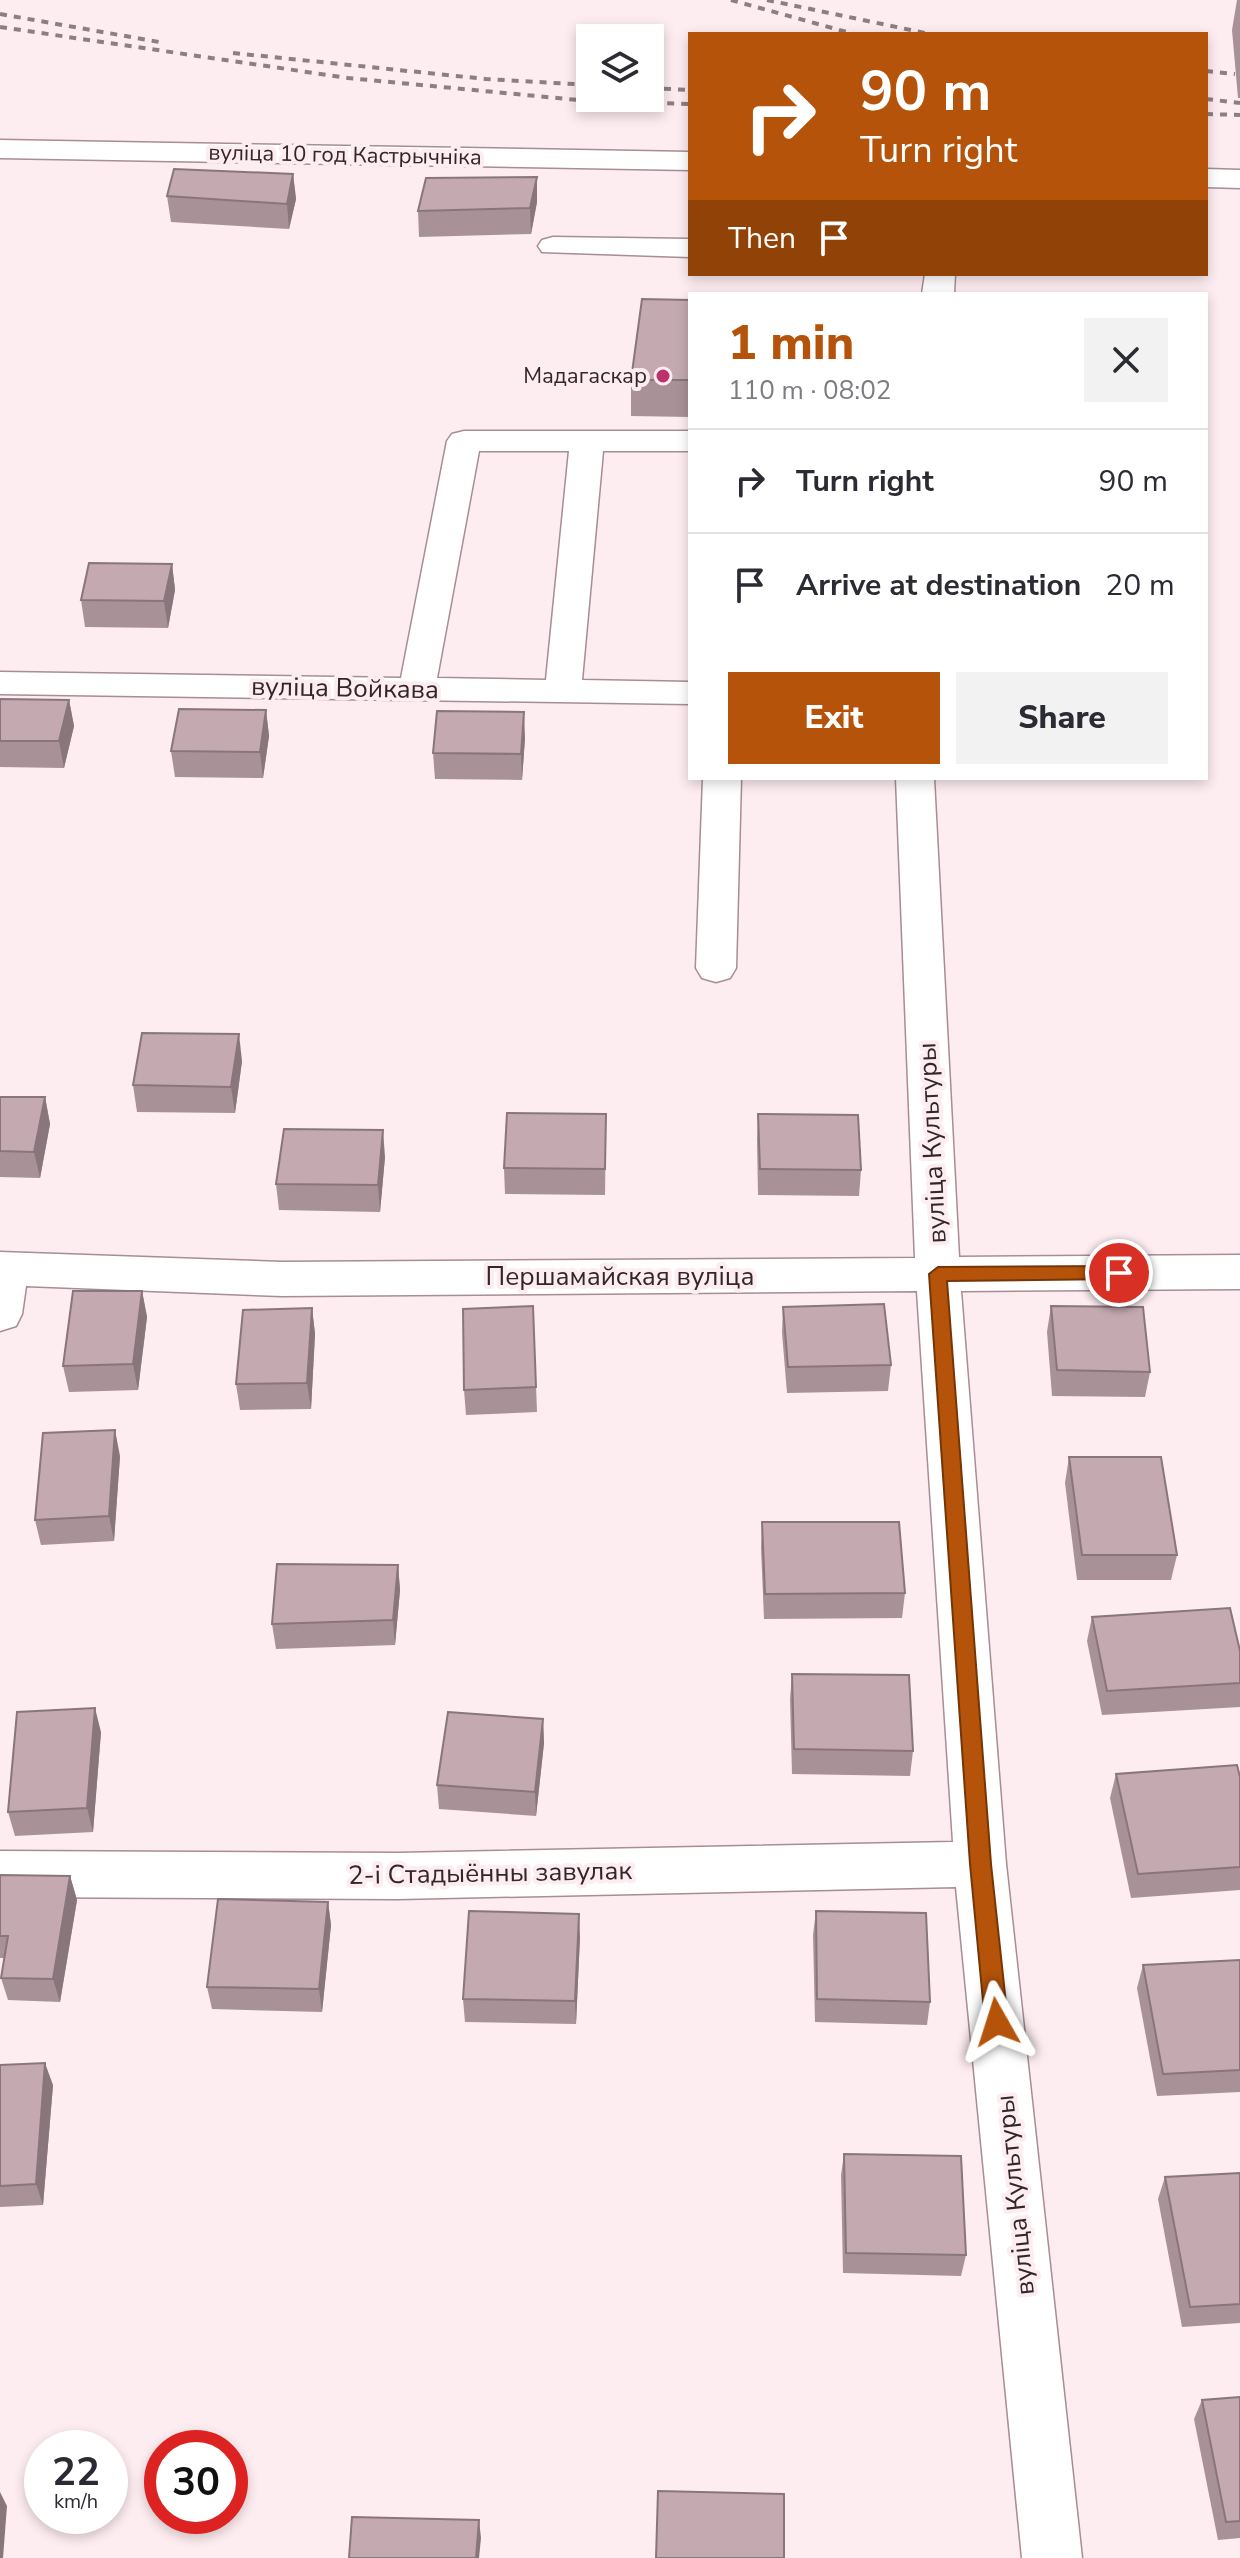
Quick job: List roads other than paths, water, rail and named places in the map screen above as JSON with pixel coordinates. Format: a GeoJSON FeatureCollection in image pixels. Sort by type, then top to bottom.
{"type":"FeatureCollection","features":[{"type":"Feature","properties":{"kind":"street","name":"вуліца 10 год Кастрычніка"},"geometry":{"type":"LineString","coordinates":[[0,149],[688,161]]}},
{"type":"Feature","properties":{"kind":"street"},"geometry":{"type":"LineString","coordinates":[[1208,178],[1240,179]]}},
{"type":"Feature","properties":{"kind":"street"},"geometry":{"type":"LineString","coordinates":[[553,246],[688,248]]}},
{"type":"Feature","properties":{"kind":"street"},"geometry":{"type":"LineString","coordinates":[[417,689],[464,441],[688,441]]}},
{"type":"Feature","properties":{"kind":"street"},"geometry":{"type":"LineString","coordinates":[[563,691],[587,441]]}},
{"type":"Feature","properties":{"kind":"street","name":"вуліца Войкава"},"geometry":{"type":"LineString","coordinates":[[0,683],[688,693]]}},
{"type":"Feature","properties":{"kind":"street"},"geometry":{"type":"LineString","coordinates":[[716,968],[722,780]]}},
{"type":"Feature","properties":{"kind":"street","name":"вуліца Культуры"},"geometry":{"type":"LineString","coordinates":[[915,780],[938,1274],[980,1864],[1052,2558]]}},
{"type":"Feature","properties":{"kind":"street"},"geometry":{"type":"LineString","coordinates":[[0,1314],[3,1268]]}},
{"type":"Feature","properties":{"kind":"street","name":"Першамайская вуліца"},"geometry":{"type":"LineString","coordinates":[[3,1268],[282,1279],[1240,1272]]}},
{"type":"Feature","properties":{"kind":"street","name":"2-і Стадыённы завулак"},"geometry":{"type":"LineString","coordinates":[[0,1874],[398,1876],[980,1864]]}},
{"type":"Feature","properties":{"kind":"railway"},"geometry":{"type":"LineString","coordinates":[[731,0],[847,32]]}},
{"type":"Feature","properties":{"kind":"railway"},"geometry":{"type":"LineString","coordinates":[[767,0],[920,32]]}},
{"type":"Feature","properties":{"kind":"railway"},"geometry":{"type":"LineString","coordinates":[[0,14],[165,43]]}},
{"type":"Feature","properties":{"kind":"railway"},"geometry":{"type":"LineString","coordinates":[[0,27],[348,78],[578,100],[688,104]]}},
{"type":"Feature","properties":{"kind":"railway"},"geometry":{"type":"LineString","coordinates":[[233,53],[486,79],[576,84]]}},
{"type":"Feature","properties":{"kind":"railway"},"geometry":{"type":"LineString","coordinates":[[1208,71],[1235,74]]}},
{"type":"Feature","properties":{"kind":"railway"},"geometry":{"type":"LineString","coordinates":[[664,89],[688,90]]}},
{"type":"Feature","properties":{"kind":"railway"},"geometry":{"type":"LineString","coordinates":[[1208,99],[1240,103]]}},
{"type":"Feature","properties":{"kind":"railway"},"geometry":{"type":"LineString","coordinates":[[1208,114],[1240,115]]}},
{"type":"Feature","properties":{"kind":"place","name":"Мадагаскар"},"geometry":{"type":"Point","coordinates":[663,376]}}]}
